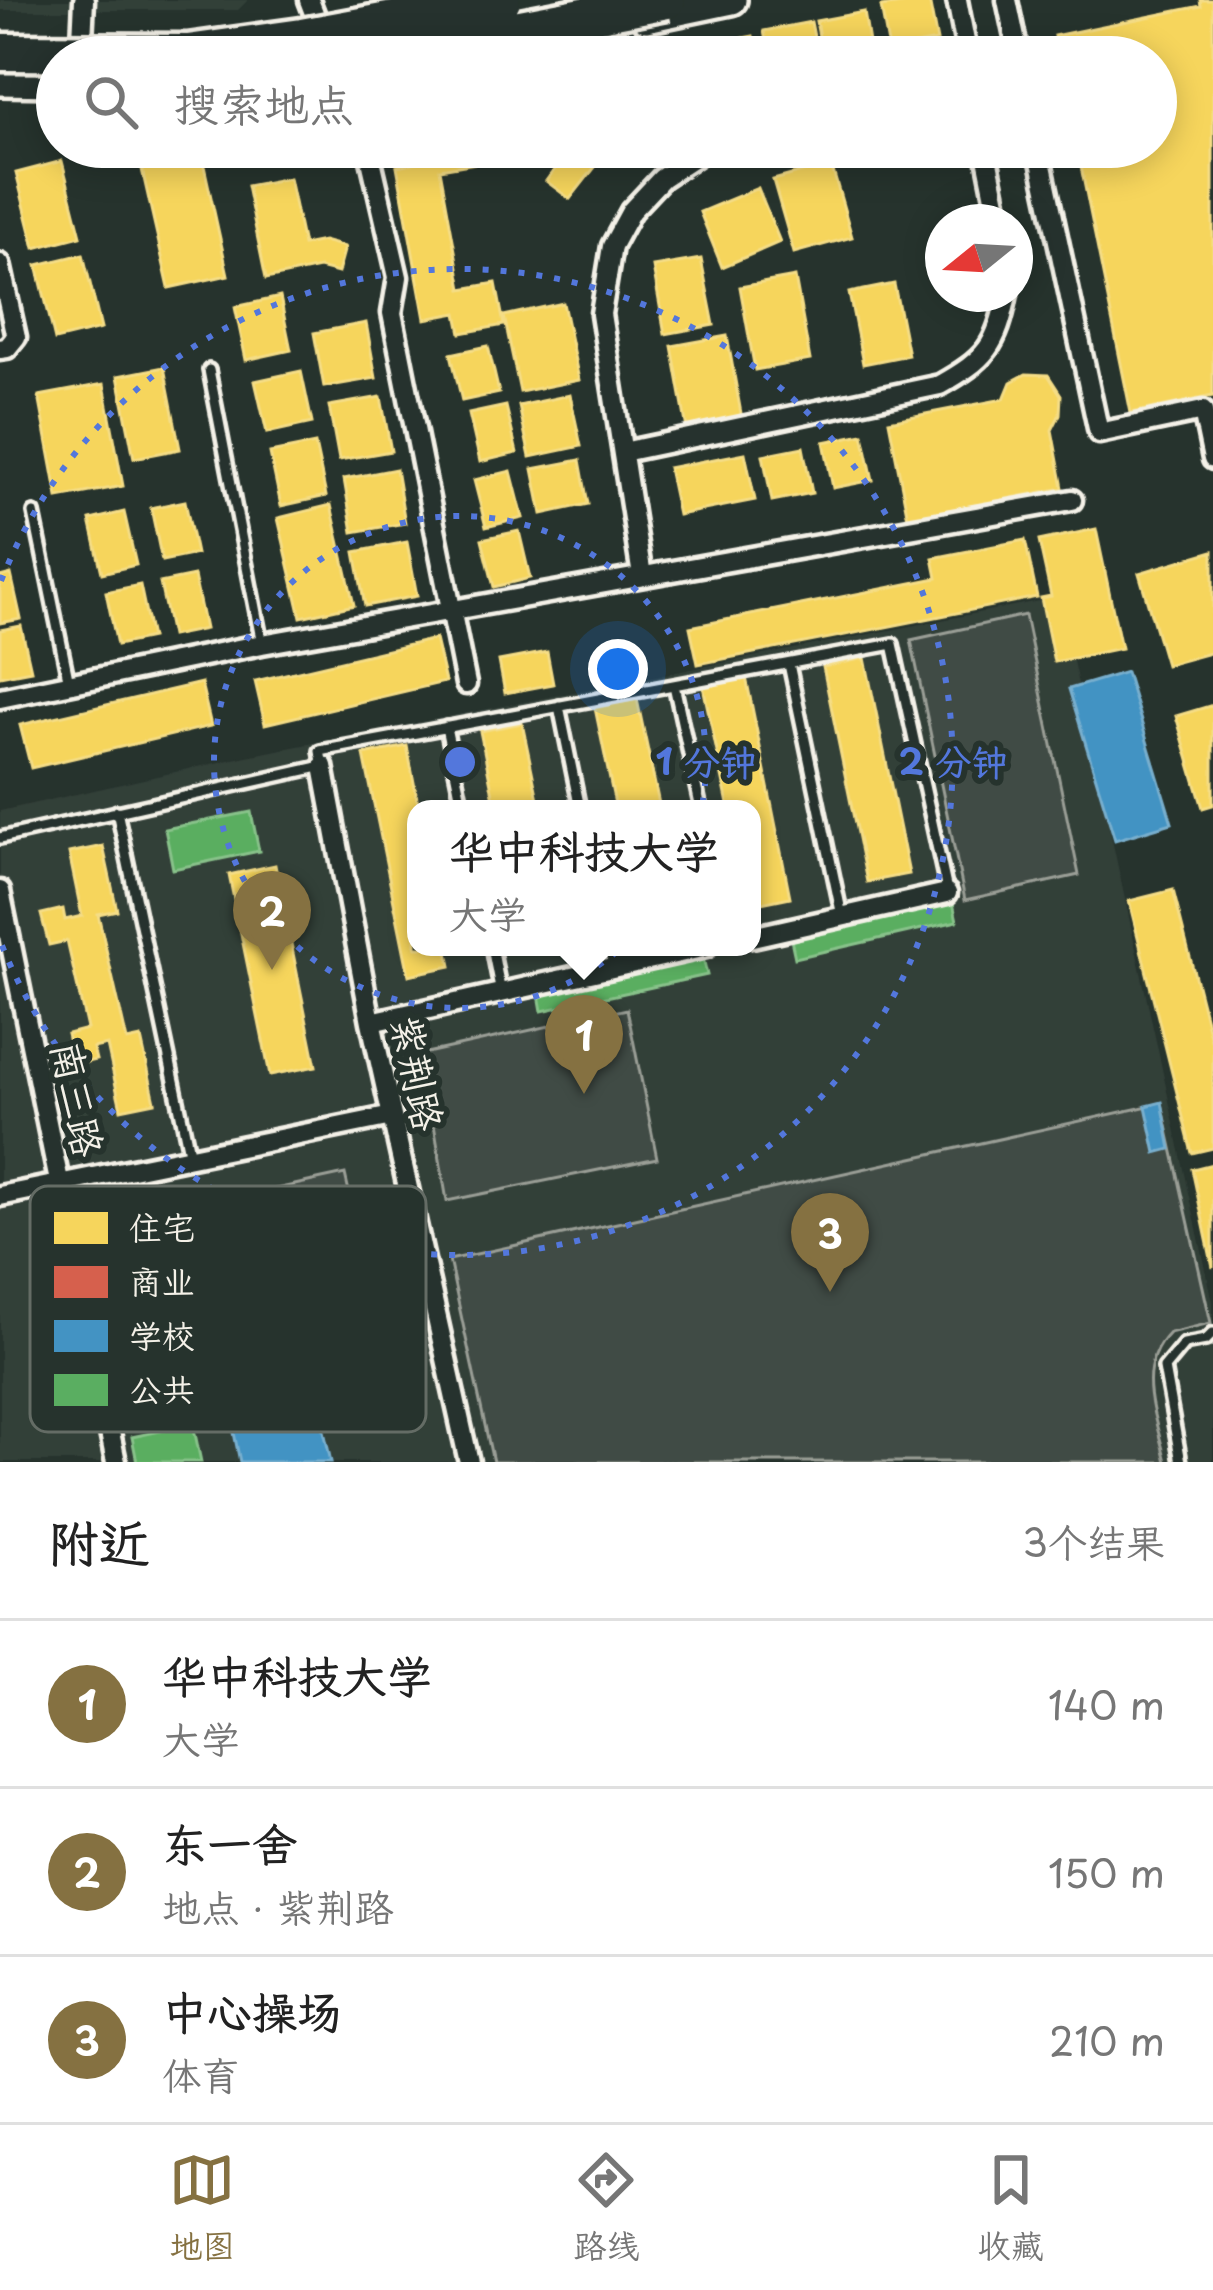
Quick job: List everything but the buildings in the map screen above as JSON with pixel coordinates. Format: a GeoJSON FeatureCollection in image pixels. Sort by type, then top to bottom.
{"type":"FeatureCollection","features":[{"type":"Feature","properties":{"kind":"highway"},"geometry":{"type":"LineString","coordinates":[[313,36],[502,0]]}},
{"type":"Feature","properties":{"kind":"highway"},"geometry":{"type":"LineString","coordinates":[[479,36],[667,0]]}},
{"type":"Feature","properties":{"kind":"highway"},"geometry":{"type":"LineString","coordinates":[[0,52],[36,52]]}},
{"type":"Feature","properties":{"kind":"main road"},"geometry":{"type":"LineString","coordinates":[[205,36],[312,12],[402,0]]}},
{"type":"Feature","properties":{"kind":"main road"},"geometry":{"type":"LineString","coordinates":[[560,36],[732,0]]}},
{"type":"Feature","properties":{"kind":"main road"},"geometry":{"type":"LineString","coordinates":[[0,39],[36,39]]}},
{"type":"Feature","properties":{"kind":"main road"},"geometry":{"type":"LineString","coordinates":[[0,81],[36,82]]}},
{"type":"Feature","properties":{"kind":"street"},"geometry":{"type":"LineString","coordinates":[[82,36],[84,0]]}},
{"type":"Feature","properties":{"kind":"street"},"geometry":{"type":"LineString","coordinates":[[957,0],[964,36]]}},
{"type":"Feature","properties":{"kind":"street"},"geometry":{"type":"LineString","coordinates":[[1007,0],[1015,36]]}},
{"type":"Feature","properties":{"kind":"street"},"geometry":{"type":"LineString","coordinates":[[373,168],[398,277],[392,313],[466,684]]}},
{"type":"Feature","properties":{"kind":"street"},"geometry":{"type":"LineString","coordinates":[[642,576],[601,314],[612,246],[631,211],[677,168]]}},
{"type":"Feature","properties":{"kind":"street"},"geometry":{"type":"LineString","coordinates":[[990,168],[997,204]]}},
{"type":"Feature","properties":{"kind":"street"},"geometry":{"type":"LineString","coordinates":[[1043,168],[1100,433],[1203,411],[1213,459]]}},
{"type":"Feature","properties":{"kind":"street"},"geometry":{"type":"LineString","coordinates":[[0,264],[16,337],[0,349]]}},
{"type":"Feature","properties":{"kind":"street"},"geometry":{"type":"LineString","coordinates":[[623,452],[940,385],[976,364],[994,340],[1002,312]]}},
{"type":"Feature","properties":{"kind":"street"},"geometry":{"type":"LineString","coordinates":[[0,698],[262,644],[1072,500]]}},
{"type":"Feature","properties":{"kind":"street","name":"紫荆路"},"geometry":{"type":"LineString","coordinates":[[323,766],[371,1022],[408,1186]]}},
{"type":"Feature","properties":{"kind":"street","name":"南三路"},"geometry":{"type":"LineString","coordinates":[[0,891],[62,1186]]}},
{"type":"Feature","properties":{"kind":"street"},"geometry":{"type":"LineString","coordinates":[[761,935],[947,893]]}},
{"type":"Feature","properties":{"kind":"street"},"geometry":{"type":"LineString","coordinates":[[371,1022],[667,956]]}},
{"type":"Feature","properties":{"kind":"street"},"geometry":{"type":"LineString","coordinates":[[47,1186],[392,1116]]}},
{"type":"Feature","properties":{"kind":"street"},"geometry":{"type":"LineString","coordinates":[[0,1196],[30,1190]]}},
{"type":"Feature","properties":{"kind":"street","name":"紫荆路"},"geometry":{"type":"LineString","coordinates":[[426,1267],[470,1462]]}},
{"type":"Feature","properties":{"kind":"street","name":"南三路"},"geometry":{"type":"LineString","coordinates":[[110,1432],[116,1462]]}},
{"type":"Feature","properties":{"kind":"lane"},"geometry":{"type":"LineString","coordinates":[[209,370],[262,644]]}},
{"type":"Feature","properties":{"kind":"lane"},"geometry":{"type":"LineString","coordinates":[[34,513],[69,683]]}},
{"type":"Feature","properties":{"kind":"lane"},"geometry":{"type":"LineString","coordinates":[[0,838],[323,766],[320,751],[893,644],[947,893]]}},
{"type":"Feature","properties":{"kind":"lane"},"geometry":{"type":"LineString","coordinates":[[788,664],[842,916]]}},
{"type":"Feature","properties":{"kind":"lane"},"geometry":{"type":"LineString","coordinates":[[674,685],[699,800]]}},
{"type":"Feature","properties":{"kind":"lane"},"geometry":{"type":"LineString","coordinates":[[559,706],[578,800]]}},
{"type":"Feature","properties":{"kind":"lane"},"geometry":{"type":"LineString","coordinates":[[446,727],[461,800]]}},
{"type":"Feature","properties":{"kind":"lane"},"geometry":{"type":"LineString","coordinates":[[117,811],[190,1157]]}},
{"type":"Feature","properties":{"kind":"lane"},"geometry":{"type":"LineString","coordinates":[[494,956],[501,993]]}},
{"type":"Feature","properties":{"kind":"lane"},"geometry":{"type":"LineString","coordinates":[[611,956],[614,968]]}},
{"type":"Feature","properties":{"kind":"lane"},"geometry":{"type":"LineString","coordinates":[[1181,1462],[1164,1368],[1184,1344],[1206,1340],[1213,1333]]}},
{"type":"Feature","properties":{"kind":"shaded area"},"geometry":{"type":"Polygon","coordinates":[[[0,0],[248,0],[238,10],[0,10],[0,0]]]}},
{"type":"Feature","properties":{"kind":"shaded area"},"geometry":{"type":"Polygon","coordinates":[[[1059,597],[1213,1302],[1213,1462],[0,1462],[0,811],[247,756],[1059,597]]]}},
{"type":"Feature","properties":{"kind":"shaded area"},"geometry":{"type":"Polygon","coordinates":[[[1025,615],[1079,875],[965,900],[911,640],[1025,615]]]}},
{"type":"Feature","properties":{"kind":"shaded area"},"geometry":{"type":"Polygon","coordinates":[[[627,1009],[657,1158],[447,1201],[422,1054],[627,1009]]]}},
{"type":"Feature","properties":{"kind":"shaded area"},"geometry":{"type":"Polygon","coordinates":[[[1162,1103],[1211,1323],[1169,1333],[1152,1362],[1150,1394],[1166,1462],[493,1462],[449,1260],[1162,1103]]]}},
{"type":"Feature","properties":{"kind":"shaded area"},"geometry":{"type":"Polygon","coordinates":[[[345,1174],[348,1186],[290,1186],[345,1174]]]}},
{"type":"Feature","properties":{"kind":"place","name":"东一舍"},"geometry":{"type":"Point","coordinates":[272,970]}},
{"type":"Feature","properties":{"kind":"place","name":"华中科技大学"},"geometry":{"type":"Point","coordinates":[584,1094]}},
{"type":"Feature","properties":{"kind":"place","name":"中心操场"},"geometry":{"type":"Point","coordinates":[830,1292]}}]}
